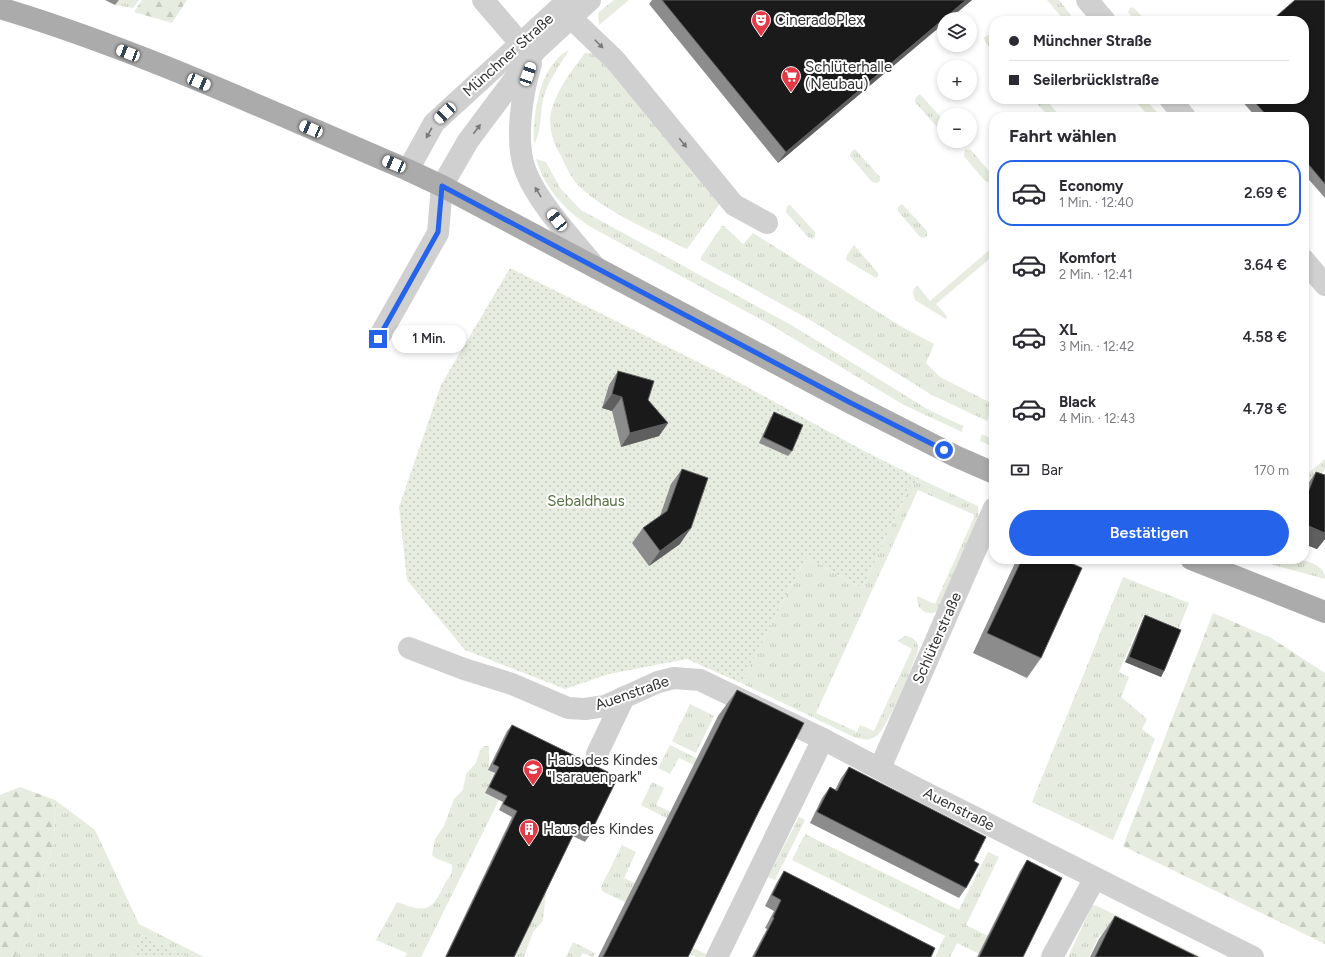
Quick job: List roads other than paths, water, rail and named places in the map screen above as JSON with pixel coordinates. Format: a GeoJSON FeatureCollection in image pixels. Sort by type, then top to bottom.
{"type":"FeatureCollection","features":[{"type":"Feature","properties":{"kind":"main road","name":"Münchner Straße"},"geometry":{"type":"LineString","coordinates":[[0,8],[40,20],[171,70],[408,170],[442,186],[849,402],[955,456],[989,471]]}},
{"type":"Feature","properties":{"kind":"main road"},"geometry":{"type":"LineString","coordinates":[[1204,564],[1325,612]]}},
{"type":"Feature","properties":{"kind":"street"},"geometry":{"type":"LineString","coordinates":[[482,0],[528,47]]}},
{"type":"Feature","properties":{"kind":"street","name":"Münchner Straße"},"geometry":{"type":"LineString","coordinates":[[408,170],[434,123],[528,47],[569,9],[590,0]]}},
{"type":"Feature","properties":{"kind":"street"},"geometry":{"type":"LineString","coordinates":[[1087,0],[1101,16]]}},
{"type":"Feature","properties":{"kind":"street"},"geometry":{"type":"LineString","coordinates":[[569,9],[615,60],[734,205],[767,223]]}},
{"type":"Feature","properties":{"kind":"street","name":"Münchner Straße"},"geometry":{"type":"LineString","coordinates":[[442,186],[468,141],[528,47]]}},
{"type":"Feature","properties":{"kind":"street","name":"Münchner Straße"},"geometry":{"type":"LineString","coordinates":[[528,47],[521,106],[522,159],[526,173],[548,209],[596,268]]}},
{"type":"Feature","properties":{"kind":"street"},"geometry":{"type":"LineString","coordinates":[[1174,104],[1181,112]]}},
{"type":"Feature","properties":{"kind":"street"},"geometry":{"type":"LineString","coordinates":[[378,339],[438,232],[442,186]]}},
{"type":"Feature","properties":{"kind":"street"},"geometry":{"type":"LineString","coordinates":[[1309,266],[1325,285]]}},
{"type":"Feature","properties":{"kind":"street","name":"Schlüterstraße"},"geometry":{"type":"LineString","coordinates":[[880,768],[989,519]]}},
{"type":"Feature","properties":{"kind":"street","name":"Auenstraße"},"geometry":{"type":"LineString","coordinates":[[409,648],[482,675],[512,684],[568,708],[585,709],[605,706],[658,682],[674,678],[700,680],[823,739],[912,786],[1253,957]]}},
{"type":"Feature","properties":{"kind":"street"},"geometry":{"type":"LineString","coordinates":[[597,754],[624,697]]}},
{"type":"Feature","properties":{"kind":"street"},"geometry":{"type":"LineString","coordinates":[[717,957],[823,739]]}},
{"type":"Feature","properties":{"kind":"street"},"geometry":{"type":"LineString","coordinates":[[1052,957],[1095,878]]}},
{"type":"Feature","properties":{"kind":"place","name":"CineradoPlex"},"geometry":{"type":"Point","coordinates":[761,37]}},
{"type":"Feature","properties":{"kind":"place","name":"Schlüterhalle (Neubau)"},"geometry":{"type":"Point","coordinates":[791,93]}},
{"type":"Feature","properties":{"kind":"place","name":"Haus des Kindes \"Isarauenpark\""},"geometry":{"type":"Point","coordinates":[533,786]}},
{"type":"Feature","properties":{"kind":"place","name":"Haus des Kindes"},"geometry":{"type":"Point","coordinates":[529,846]}},
{"type":"Feature","properties":{"kind":"park label","name":"Sebaldhaus"},"geometry":{"type":"Point","coordinates":[586,501]}}]}
